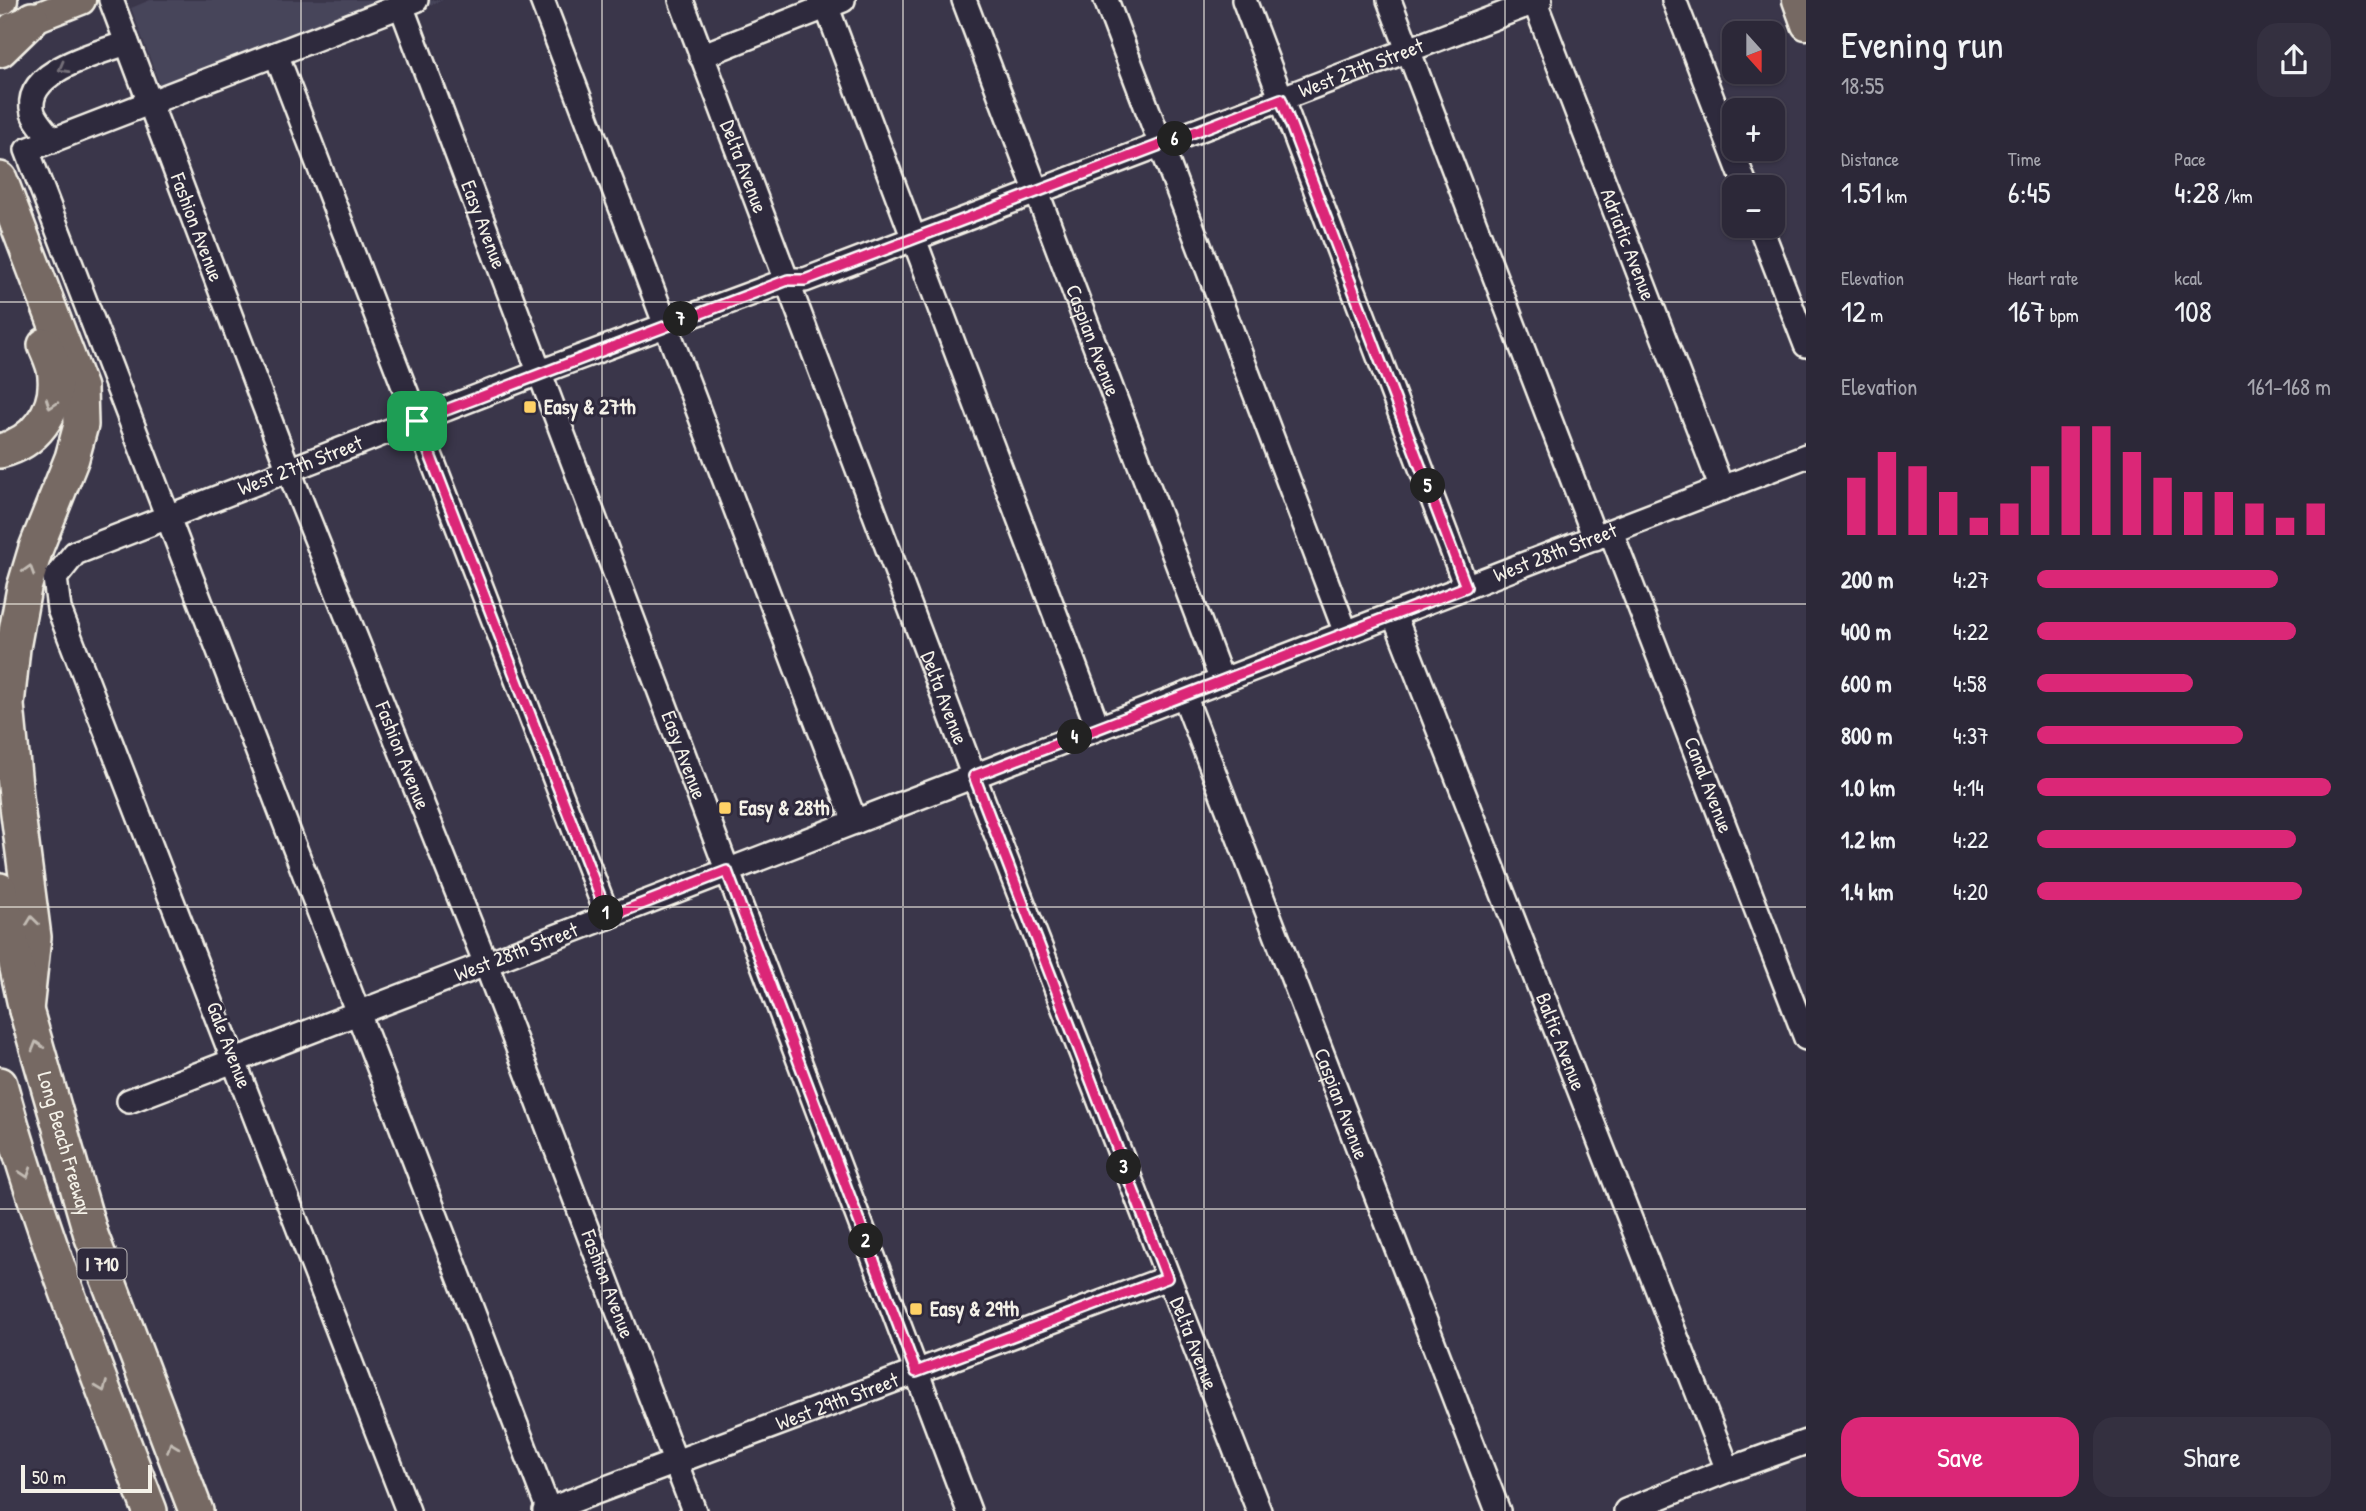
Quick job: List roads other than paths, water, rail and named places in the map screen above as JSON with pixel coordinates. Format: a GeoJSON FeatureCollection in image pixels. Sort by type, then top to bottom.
{"type":"FeatureCollection","features":[{"type":"Feature","properties":{"kind":"highway"},"geometry":{"type":"LineString","coordinates":[[0,50],[32,19]]}},
{"type":"Feature","properties":{"kind":"highway"},"geometry":{"type":"LineString","coordinates":[[0,178],[80,388],[81,412],[81,425],[72,458],[36,548],[24,588],[13,648],[7,705],[34,937],[26,1010]]}},
{"type":"Feature","properties":{"kind":"highway"},"geometry":{"type":"LineString","coordinates":[[0,225],[55,377],[53,402],[39,428],[19,444],[0,451]]}},
{"type":"Feature","properties":{"kind":"highway","name":"Long Beach Freeway"},"geometry":{"type":"LineString","coordinates":[[0,890],[26,1010],[91,1235],[196,1511]]}},
{"type":"Feature","properties":{"kind":"highway","name":"Long Beach Freeway"},"geometry":{"type":"LineString","coordinates":[[0,1084],[51,1252],[150,1511]]}},
{"type":"Feature","properties":{"kind":"main road"},"geometry":{"type":"LineString","coordinates":[[0,31],[81,0]]}},
{"type":"Feature","properties":{"kind":"street","name":"Fashion Avenue"},"geometry":{"type":"LineString","coordinates":[[111,0],[289,471],[486,964],[694,1511]]}},
{"type":"Feature","properties":{"kind":"street"},"geometry":{"type":"LineString","coordinates":[[542,0],[855,822]]}},
{"type":"Feature","properties":{"kind":"street","name":"Delta Avenue"},"geometry":{"type":"LineString","coordinates":[[681,0],[974,776],[1259,1511]]}},
{"type":"Feature","properties":{"kind":"street","name":"Caspian Avenue"},"geometry":{"type":"LineString","coordinates":[[964,0],[1223,681]]}},
{"type":"Feature","properties":{"kind":"street"},"geometry":{"type":"LineString","coordinates":[[1106,0],[1346,633]]}},
{"type":"Feature","properties":{"kind":"street"},"geometry":{"type":"LineString","coordinates":[[1244,0],[1466,587]]}},
{"type":"Feature","properties":{"kind":"street","name":"Canal Avenue"},"geometry":{"type":"LineString","coordinates":[[1389,0],[1806,1038]]}},
{"type":"Feature","properties":{"kind":"street"},"geometry":{"type":"LineString","coordinates":[[1674,0],[1741,175]]}},
{"type":"Feature","properties":{"kind":"street","name":"West 27th Street"},"geometry":{"type":"LineString","coordinates":[[55,578],[75,553],[541,372],[788,280],[805,280],[1536,1]]}},
{"type":"Feature","properties":{"kind":"street","name":"Adriatic Avenue"},"geometry":{"type":"LineString","coordinates":[[1536,1],[1722,489]]}},
{"type":"Feature","properties":{"kind":"street"},"geometry":{"type":"LineString","coordinates":[[405,2],[27,150],[548,1510]]}},
{"type":"Feature","properties":{"kind":"street","name":"Easy Avenue"},"geometry":{"type":"LineString","coordinates":[[405,2],[727,871],[969,1511]]}},
{"type":"Feature","properties":{"kind":"street"},"geometry":{"type":"LineString","coordinates":[[701,56],[831,2],[914,239],[1098,729]]}},
{"type":"Feature","properties":{"kind":"street"},"geometry":{"type":"LineString","coordinates":[[52,141],[33,112],[34,94],[46,78],[69,64],[127,43]]}},
{"type":"Feature","properties":{"kind":"street"},"geometry":{"type":"LineString","coordinates":[[276,54],[608,917]]}},
{"type":"Feature","properties":{"kind":"street"},"geometry":{"type":"LineString","coordinates":[[1765,238],[1806,345]]}},
{"type":"Feature","properties":{"kind":"street","name":"West 28th Street"},"geometry":{"type":"LineString","coordinates":[[129,1101],[1806,456]]}},
{"type":"Feature","properties":{"kind":"street","name":"Gale Avenue"},"geometry":{"type":"LineString","coordinates":[[55,578],[59,609],[408,1511]]}},
{"type":"Feature","properties":{"kind":"street","name":"Baltic Avenue"},"geometry":{"type":"LineString","coordinates":[[1394,615],[1728,1470]]}},
{"type":"Feature","properties":{"kind":"street","name":"Caspian Avenue"},"geometry":{"type":"LineString","coordinates":[[1184,695],[1498,1511]]}},
{"type":"Feature","properties":{"kind":"street","name":"West 29th Street"},"geometry":{"type":"LineString","coordinates":[[548,1510],[1167,1278]]}},
{"type":"Feature","properties":{"kind":"street"},"geometry":{"type":"LineString","coordinates":[[1626,1511],[1806,1442]]}},
{"type":"Feature","properties":{"kind":"place","name":"Easy & 27th"},"geometry":{"type":"Point","coordinates":[530,407]}},
{"type":"Feature","properties":{"kind":"place","name":"Easy & 28th"},"geometry":{"type":"Point","coordinates":[725,808]}},
{"type":"Feature","properties":{"kind":"place","name":"Easy & 29th"},"geometry":{"type":"Point","coordinates":[916,1309]}}]}
